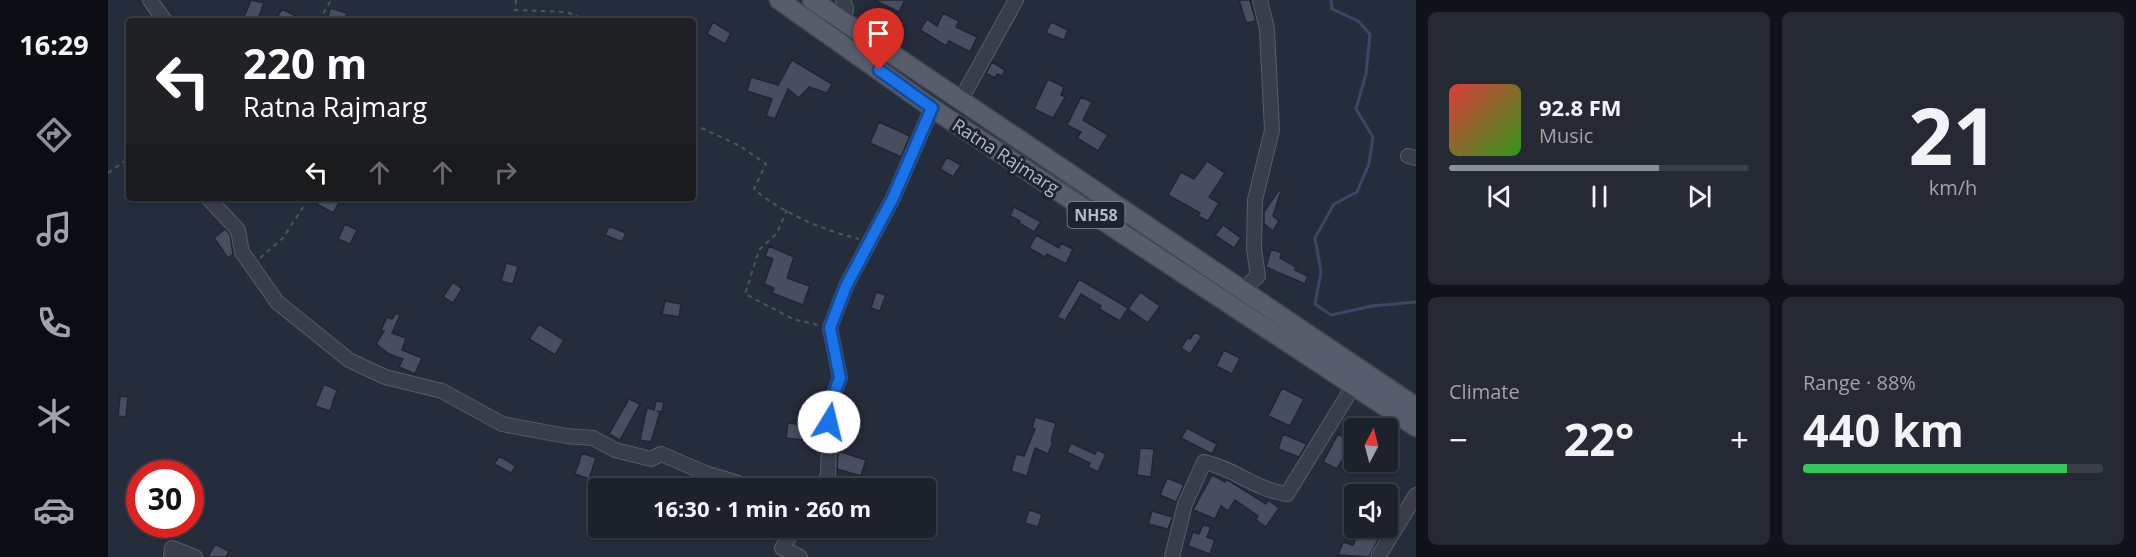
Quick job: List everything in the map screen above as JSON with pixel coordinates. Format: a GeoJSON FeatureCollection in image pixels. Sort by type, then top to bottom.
{"type":"FeatureCollection","features":[{"type":"Feature","properties":{"kind":"main road","name":"Ratna Rajmarg"},"geometry":{"type":"LineString","coordinates":[[779,0],[932,108],[1416,427]]}},
{"type":"Feature","properties":{"kind":"main road","name":"Ratna Rajmarg"},"geometry":{"type":"LineString","coordinates":[[812,0],[1416,407]]}},
{"type":"Feature","properties":{"kind":"street"},"geometry":{"type":"LineString","coordinates":[[150,0],[163,18]]}},
{"type":"Feature","properties":{"kind":"street"},"geometry":{"type":"LineString","coordinates":[[843,0],[846,8],[844,21]]}},
{"type":"Feature","properties":{"kind":"street"},"geometry":{"type":"LineString","coordinates":[[960,101],[1016,0]]}},
{"type":"Feature","properties":{"kind":"street"},"geometry":{"type":"LineString","coordinates":[[1242,290],[1258,276],[1254,249],[1255,200],[1272,130],[1267,29],[1260,0]]}},
{"type":"Feature","properties":{"kind":"street"},"geometry":{"type":"LineString","coordinates":[[827,478],[830,404],[840,378],[830,328],[846,286],[893,198],[932,108]]}},
{"type":"Feature","properties":{"kind":"street"},"geometry":{"type":"LineString","coordinates":[[211,201],[238,230],[242,252],[250,267],[277,302],[349,360],[385,377],[442,391],[502,424],[566,436],[593,438],[615,450],[651,459],[661,454],[721,478]]}},
{"type":"Feature","properties":{"kind":"street"},"geometry":{"type":"LineString","coordinates":[[1172,557],[1185,504],[1204,462],[1214,464],[1269,491],[1287,494],[1354,386]]}},
{"type":"Feature","properties":{"kind":"street"},"geometry":{"type":"LineString","coordinates":[[1378,557],[1416,495]]}},
{"type":"Feature","properties":{"kind":"street"},"geometry":{"type":"LineString","coordinates":[[788,538],[782,548],[800,557]]}},
{"type":"Feature","properties":{"kind":"street"},"geometry":{"type":"LineString","coordinates":[[171,557],[172,548],[195,557]]}},
{"type":"Feature","properties":{"kind":"path"},"geometry":{"type":"LineString","coordinates":[[321,18],[331,0]]}},
{"type":"Feature","properties":{"kind":"path"},"geometry":{"type":"LineString","coordinates":[[516,0],[515,10],[566,12],[582,18]]}},
{"type":"Feature","properties":{"kind":"path"},"geometry":{"type":"LineString","coordinates":[[696,125],[740,146],[766,164],[754,189],[763,197],[822,228],[869,242]]}},
{"type":"Feature","properties":{"kind":"path"},"geometry":{"type":"LineString","coordinates":[[108,174],[126,160]]}},
{"type":"Feature","properties":{"kind":"path"},"geometry":{"type":"LineString","coordinates":[[250,267],[283,238],[307,201]]}},
{"type":"Feature","properties":{"kind":"path"},"geometry":{"type":"LineString","coordinates":[[787,210],[777,233],[759,250],[745,294],[793,319],[830,328]]}},
{"type":"Feature","properties":{"kind":"building"},"geometry":{"type":"Polygon","coordinates":[[[251,0],[264,3],[258,18],[244,17],[251,0]]]}},
{"type":"Feature","properties":{"kind":"building"},"geometry":{"type":"Polygon","coordinates":[[[874,0],[905,0],[899,12],[874,0]]]}},
{"type":"Feature","properties":{"kind":"building"},"geometry":{"type":"Polygon","coordinates":[[[1239,0],[1250,0],[1256,21],[1246,23],[1239,0]]]}},
{"type":"Feature","properties":{"kind":"building"},"geometry":{"type":"Polygon","coordinates":[[[330,8],[347,13],[346,18],[328,18],[330,8]]]}},
{"type":"Feature","properties":{"kind":"building"},"geometry":{"type":"Polygon","coordinates":[[[282,9],[300,18],[277,18],[282,9]]]}},
{"type":"Feature","properties":{"kind":"building"},"geometry":{"type":"Polygon","coordinates":[[[943,13],[959,21],[956,27],[977,37],[970,52],[949,41],[946,46],[920,30],[927,19],[937,26],[943,13]]]}},
{"type":"Feature","properties":{"kind":"building"},"geometry":{"type":"Polygon","coordinates":[[[713,22],[731,33],[725,44],[707,34],[713,22]]]}},
{"type":"Feature","properties":{"kind":"building"},"geometry":{"type":"Polygon","coordinates":[[[1051,22],[1068,30],[1064,40],[1046,33],[1051,22]]]}},
{"type":"Feature","properties":{"kind":"building"},"geometry":{"type":"Polygon","coordinates":[[[792,60],[832,84],[827,93],[809,87],[799,98],[788,89],[775,119],[766,116],[772,99],[747,91],[751,77],[778,85],[792,60]]]}},
{"type":"Feature","properties":{"kind":"building"},"geometry":{"type":"Polygon","coordinates":[[[992,62],[1005,70],[1002,76],[997,74],[995,78],[986,73],[992,62]]]}},
{"type":"Feature","properties":{"kind":"building"},"geometry":{"type":"Polygon","coordinates":[[[1048,79],[1064,87],[1061,95],[1065,97],[1053,118],[1034,109],[1048,79]]]}},
{"type":"Feature","properties":{"kind":"building"},"geometry":{"type":"Polygon","coordinates":[[[1081,97],[1092,102],[1083,120],[1108,135],[1098,151],[1077,138],[1081,132],[1067,125],[1081,97]]]}},
{"type":"Feature","properties":{"kind":"building"},"geometry":{"type":"Polygon","coordinates":[[[879,122],[910,136],[901,157],[870,143],[879,122]]]}},
{"type":"Feature","properties":{"kind":"building"},"geometry":{"type":"Polygon","coordinates":[[[947,157],[961,165],[953,177],[940,169],[947,157]]]}},
{"type":"Feature","properties":{"kind":"building"},"geometry":{"type":"Polygon","coordinates":[[[1207,161],[1225,173],[1209,197],[1219,203],[1208,221],[1198,216],[1200,213],[1168,195],[1181,172],[1194,179],[1207,161]]]}},
{"type":"Feature","properties":{"kind":"building"},"geometry":{"type":"Polygon","coordinates":[[[1279,190],[1281,191],[1273,216],[1279,221],[1273,231],[1264,224],[1264,212],[1279,190]]]}},
{"type":"Feature","properties":{"kind":"building"},"geometry":{"type":"Polygon","coordinates":[[[318,201],[340,201],[333,213],[317,204],[318,201]]]}},
{"type":"Feature","properties":{"kind":"building"},"geometry":{"type":"Polygon","coordinates":[[[1014,207],[1041,222],[1034,232],[1010,216],[1014,207]]]}},
{"type":"Feature","properties":{"kind":"building"},"geometry":{"type":"Polygon","coordinates":[[[345,224],[357,230],[350,244],[338,239],[345,224]]]}},
{"type":"Feature","properties":{"kind":"building"},"geometry":{"type":"Polygon","coordinates":[[[1223,225],[1241,238],[1234,248],[1215,235],[1223,225]]]}},
{"type":"Feature","properties":{"kind":"building"},"geometry":{"type":"Polygon","coordinates":[[[609,226],[626,233],[622,242],[605,235],[609,226]]]}},
{"type":"Feature","properties":{"kind":"building"},"geometry":{"type":"Polygon","coordinates":[[[225,229],[230,234],[233,254],[228,258],[214,238],[225,229]]]}},
{"type":"Feature","properties":{"kind":"building"},"geometry":{"type":"Polygon","coordinates":[[[1036,235],[1059,248],[1061,243],[1073,249],[1066,264],[1047,254],[1045,257],[1029,248],[1036,235]]]}},
{"type":"Feature","properties":{"kind":"building"},"geometry":{"type":"Polygon","coordinates":[[[769,246],[794,257],[787,278],[810,286],[803,305],[772,293],[774,288],[764,284],[773,259],[765,256],[769,246]]]}},
{"type":"Feature","properties":{"kind":"building"},"geometry":{"type":"Polygon","coordinates":[[[1271,249],[1282,253],[1280,258],[1296,267],[1295,270],[1308,276],[1305,284],[1266,267],[1271,249]]]}},
{"type":"Feature","properties":{"kind":"building"},"geometry":{"type":"Polygon","coordinates":[[[506,263],[518,266],[513,284],[501,281],[506,263]]]}},
{"type":"Feature","properties":{"kind":"building"},"geometry":{"type":"Polygon","coordinates":[[[1079,279],[1128,308],[1120,321],[1099,309],[1101,306],[1081,294],[1065,321],[1057,317],[1079,279]]]}},
{"type":"Feature","properties":{"kind":"building"},"geometry":{"type":"Polygon","coordinates":[[[453,282],[462,289],[453,303],[443,297],[453,282]]]}},
{"type":"Feature","properties":{"kind":"building"},"geometry":{"type":"Polygon","coordinates":[[[876,292],[886,295],[880,311],[871,308],[876,292]]]}},
{"type":"Feature","properties":{"kind":"building"},"geometry":{"type":"Polygon","coordinates":[[[1140,292],[1160,306],[1148,323],[1128,309],[1140,292]]]}},
{"type":"Feature","properties":{"kind":"building"},"geometry":{"type":"Polygon","coordinates":[[[665,301],[681,304],[679,317],[662,314],[665,301]]]}},
{"type":"Feature","properties":{"kind":"building"},"geometry":{"type":"Polygon","coordinates":[[[396,313],[400,315],[392,333],[406,338],[402,350],[422,358],[415,374],[399,367],[403,359],[389,354],[376,344],[384,331],[381,330],[387,317],[392,319],[396,313]]]}},
{"type":"Feature","properties":{"kind":"building"},"geometry":{"type":"Polygon","coordinates":[[[539,324],[564,340],[555,355],[529,339],[539,324]]]}},
{"type":"Feature","properties":{"kind":"building"},"geometry":{"type":"Polygon","coordinates":[[[1195,332],[1202,336],[1190,354],[1181,348],[1187,338],[1190,339],[1195,332]]]}},
{"type":"Feature","properties":{"kind":"building"},"geometry":{"type":"Polygon","coordinates":[[[1224,350],[1240,358],[1232,374],[1216,366],[1224,350]]]}},
{"type":"Feature","properties":{"kind":"building"},"geometry":{"type":"Polygon","coordinates":[[[324,384],[337,390],[330,411],[315,406],[324,384]]]}},
{"type":"Feature","properties":{"kind":"building"},"geometry":{"type":"Polygon","coordinates":[[[1282,388],[1304,399],[1290,426],[1268,416],[1282,388]]]}},
{"type":"Feature","properties":{"kind":"building"},"geometry":{"type":"Polygon","coordinates":[[[120,396],[128,397],[126,417],[118,416],[120,396]]]}},
{"type":"Feature","properties":{"kind":"building"},"geometry":{"type":"Polygon","coordinates":[[[629,399],[640,404],[620,440],[609,434],[629,399]]]}},
{"type":"Feature","properties":{"kind":"building"},"geometry":{"type":"Polygon","coordinates":[[[656,401],[664,402],[662,412],[657,411],[660,412],[651,442],[640,440],[647,407],[654,410],[656,401]]]}},
{"type":"Feature","properties":{"kind":"building"},"geometry":{"type":"Polygon","coordinates":[[[844,410],[860,424],[854,431],[839,418],[844,410]]]}},
{"type":"Feature","properties":{"kind":"building"},"geometry":{"type":"Polygon","coordinates":[[[1035,417],[1056,423],[1051,441],[1053,442],[1048,454],[1035,448],[1027,476],[1011,471],[1016,454],[1024,456],[1035,429],[1032,428],[1035,417]]]}},
{"type":"Feature","properties":{"kind":"building"},"geometry":{"type":"Polygon","coordinates":[[[788,423],[812,426],[810,441],[786,438],[788,423]]]}},
{"type":"Feature","properties":{"kind":"building"},"geometry":{"type":"Polygon","coordinates":[[[1187,428],[1217,444],[1212,454],[1181,438],[1187,428]]]}},
{"type":"Feature","properties":{"kind":"building"},"geometry":{"type":"Polygon","coordinates":[[[1283,434],[1307,444],[1299,457],[1278,449],[1283,434]]]}},
{"type":"Feature","properties":{"kind":"building"},"geometry":{"type":"Polygon","coordinates":[[[1338,434],[1344,437],[1344,456],[1337,469],[1323,462],[1338,434]]]}},
{"type":"Feature","properties":{"kind":"building"},"geometry":{"type":"Polygon","coordinates":[[[1071,443],[1095,454],[1097,450],[1106,454],[1098,472],[1088,467],[1090,463],[1067,452],[1071,443]]]}},
{"type":"Feature","properties":{"kind":"building"},"geometry":{"type":"Polygon","coordinates":[[[1140,448],[1154,449],[1151,477],[1137,475],[1140,448]]]}},
{"type":"Feature","properties":{"kind":"building"},"geometry":{"type":"Polygon","coordinates":[[[838,451],[866,460],[861,476],[837,469],[838,451]]]}},
{"type":"Feature","properties":{"kind":"building"},"geometry":{"type":"Polygon","coordinates":[[[582,453],[596,458],[589,478],[575,474],[582,453]]]}},
{"type":"Feature","properties":{"kind":"building"},"geometry":{"type":"Polygon","coordinates":[[[499,456],[516,466],[511,473],[494,464],[499,456]]]}},
{"type":"Feature","properties":{"kind":"building"},"geometry":{"type":"Polygon","coordinates":[[[1212,475],[1225,482],[1226,479],[1266,504],[1268,500],[1279,508],[1266,527],[1256,520],[1258,516],[1235,500],[1228,511],[1221,506],[1215,519],[1193,510],[1212,475]]]}},
{"type":"Feature","properties":{"kind":"building"},"geometry":{"type":"Polygon","coordinates":[[[1167,478],[1184,485],[1176,502],[1160,495],[1167,478]]]}},
{"type":"Feature","properties":{"kind":"building"},"geometry":{"type":"Polygon","coordinates":[[[1029,510],[1042,514],[1038,527],[1025,523],[1029,510]]]}},
{"type":"Feature","properties":{"kind":"building"},"geometry":{"type":"Polygon","coordinates":[[[1152,511],[1173,517],[1168,529],[1148,524],[1152,511]]]}},
{"type":"Feature","properties":{"kind":"building"},"geometry":{"type":"Polygon","coordinates":[[[1203,525],[1211,527],[1207,537],[1215,540],[1210,554],[1188,546],[1193,532],[1199,534],[1203,525]]]}},
{"type":"Feature","properties":{"kind":"building"},"geometry":{"type":"Polygon","coordinates":[[[1356,538],[1379,538],[1369,557],[1338,555],[1343,542],[1353,545],[1356,538]]]}},
{"type":"Feature","properties":{"kind":"building"},"geometry":{"type":"Polygon","coordinates":[[[215,544],[229,551],[226,557],[208,557],[215,544]]]}},
{"type":"Feature","properties":{"kind":"waterway"},"geometry":{"type":"LineString","coordinates":[[1331,0],[1332,9],[1358,21],[1370,34],[1366,74],[1356,109],[1373,137],[1369,164],[1357,192],[1334,204],[1315,238],[1321,272],[1315,304],[1331,315],[1372,306],[1416,302]]}},
{"type":"Feature","properties":{"kind":"route"},"geometry":{"type":"LineString","coordinates":[[829,422],[830,404],[840,378],[830,328],[846,286],[893,198],[932,108],[879,70]]}}]}
